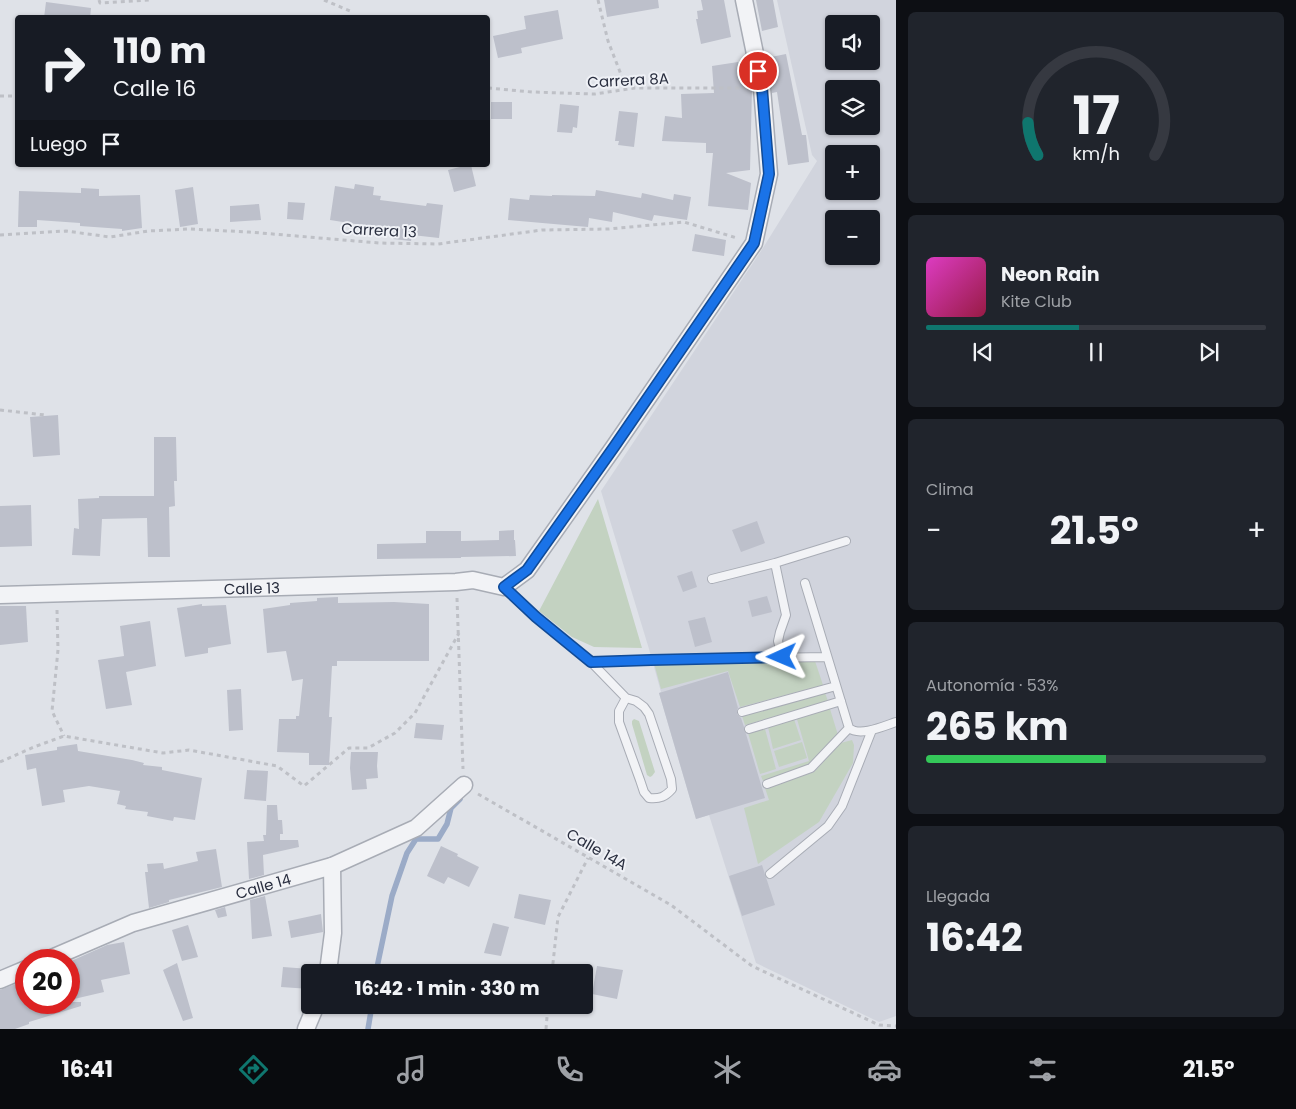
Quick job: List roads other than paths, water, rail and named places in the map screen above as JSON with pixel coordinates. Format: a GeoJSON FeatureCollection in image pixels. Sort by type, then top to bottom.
{"type":"FeatureCollection","features":[{"type":"Feature","properties":{"kind":"street"},"geometry":{"type":"LineString","coordinates":[[504,587],[527,570],[754,243],[769,174],[762,88],[744,0]]}},
{"type":"Feature","properties":{"kind":"street","name":"Calle 13"},"geometry":{"type":"LineString","coordinates":[[0,594],[56,594],[473,580],[504,587]]}},
{"type":"Feature","properties":{"kind":"street","name":"Calle 14"},"geometry":{"type":"LineString","coordinates":[[73,949],[133,923],[332,866],[416,828],[464,785]]}},
{"type":"Feature","properties":{"kind":"street"},"geometry":{"type":"LineString","coordinates":[[329,964],[333,933],[332,866]]}},
{"type":"Feature","properties":{"kind":"street"},"geometry":{"type":"LineString","coordinates":[[0,980],[15,974]]}},
{"type":"Feature","properties":{"kind":"street"},"geometry":{"type":"LineString","coordinates":[[306,1029],[312,1014]]}},
{"type":"Feature","properties":{"kind":"lane"},"geometry":{"type":"LineString","coordinates":[[712,579],[774,563],[846,541]]}},
{"type":"Feature","properties":{"kind":"lane"},"geometry":{"type":"LineString","coordinates":[[774,563],[786,615],[778,641],[782,657]]}},
{"type":"Feature","properties":{"kind":"lane"},"geometry":{"type":"LineString","coordinates":[[805,583],[849,728],[856,732],[872,730],[896,722]]}},
{"type":"Feature","properties":{"kind":"lane"},"geometry":{"type":"LineString","coordinates":[[504,587],[536,617],[591,662],[626,698],[636,701],[650,714],[671,779],[672,789],[666,796],[658,799],[649,798],[644,792],[619,722],[619,711],[626,698]]}},
{"type":"Feature","properties":{"kind":"lane"},"geometry":{"type":"LineString","coordinates":[[591,662],[661,659],[827,657]]}},
{"type":"Feature","properties":{"kind":"lane"},"geometry":{"type":"LineString","coordinates":[[742,712],[836,686]]}},
{"type":"Feature","properties":{"kind":"lane"},"geometry":{"type":"LineString","coordinates":[[749,729],[841,701]]}},
{"type":"Feature","properties":{"kind":"lane"},"geometry":{"type":"LineString","coordinates":[[767,784],[812,768],[849,728]]}},
{"type":"Feature","properties":{"kind":"lane"},"geometry":{"type":"LineString","coordinates":[[770,874],[828,826],[842,806],[872,730]]}},
{"type":"Feature","properties":{"kind":"waterway"},"geometry":{"type":"LineString","coordinates":[[378,964],[392,896],[407,853],[416,839],[438,839],[447,824],[451,808],[460,799]]}},
{"type":"Feature","properties":{"kind":"waterway"},"geometry":{"type":"LineString","coordinates":[[368,1029],[370,1014]]}}]}
